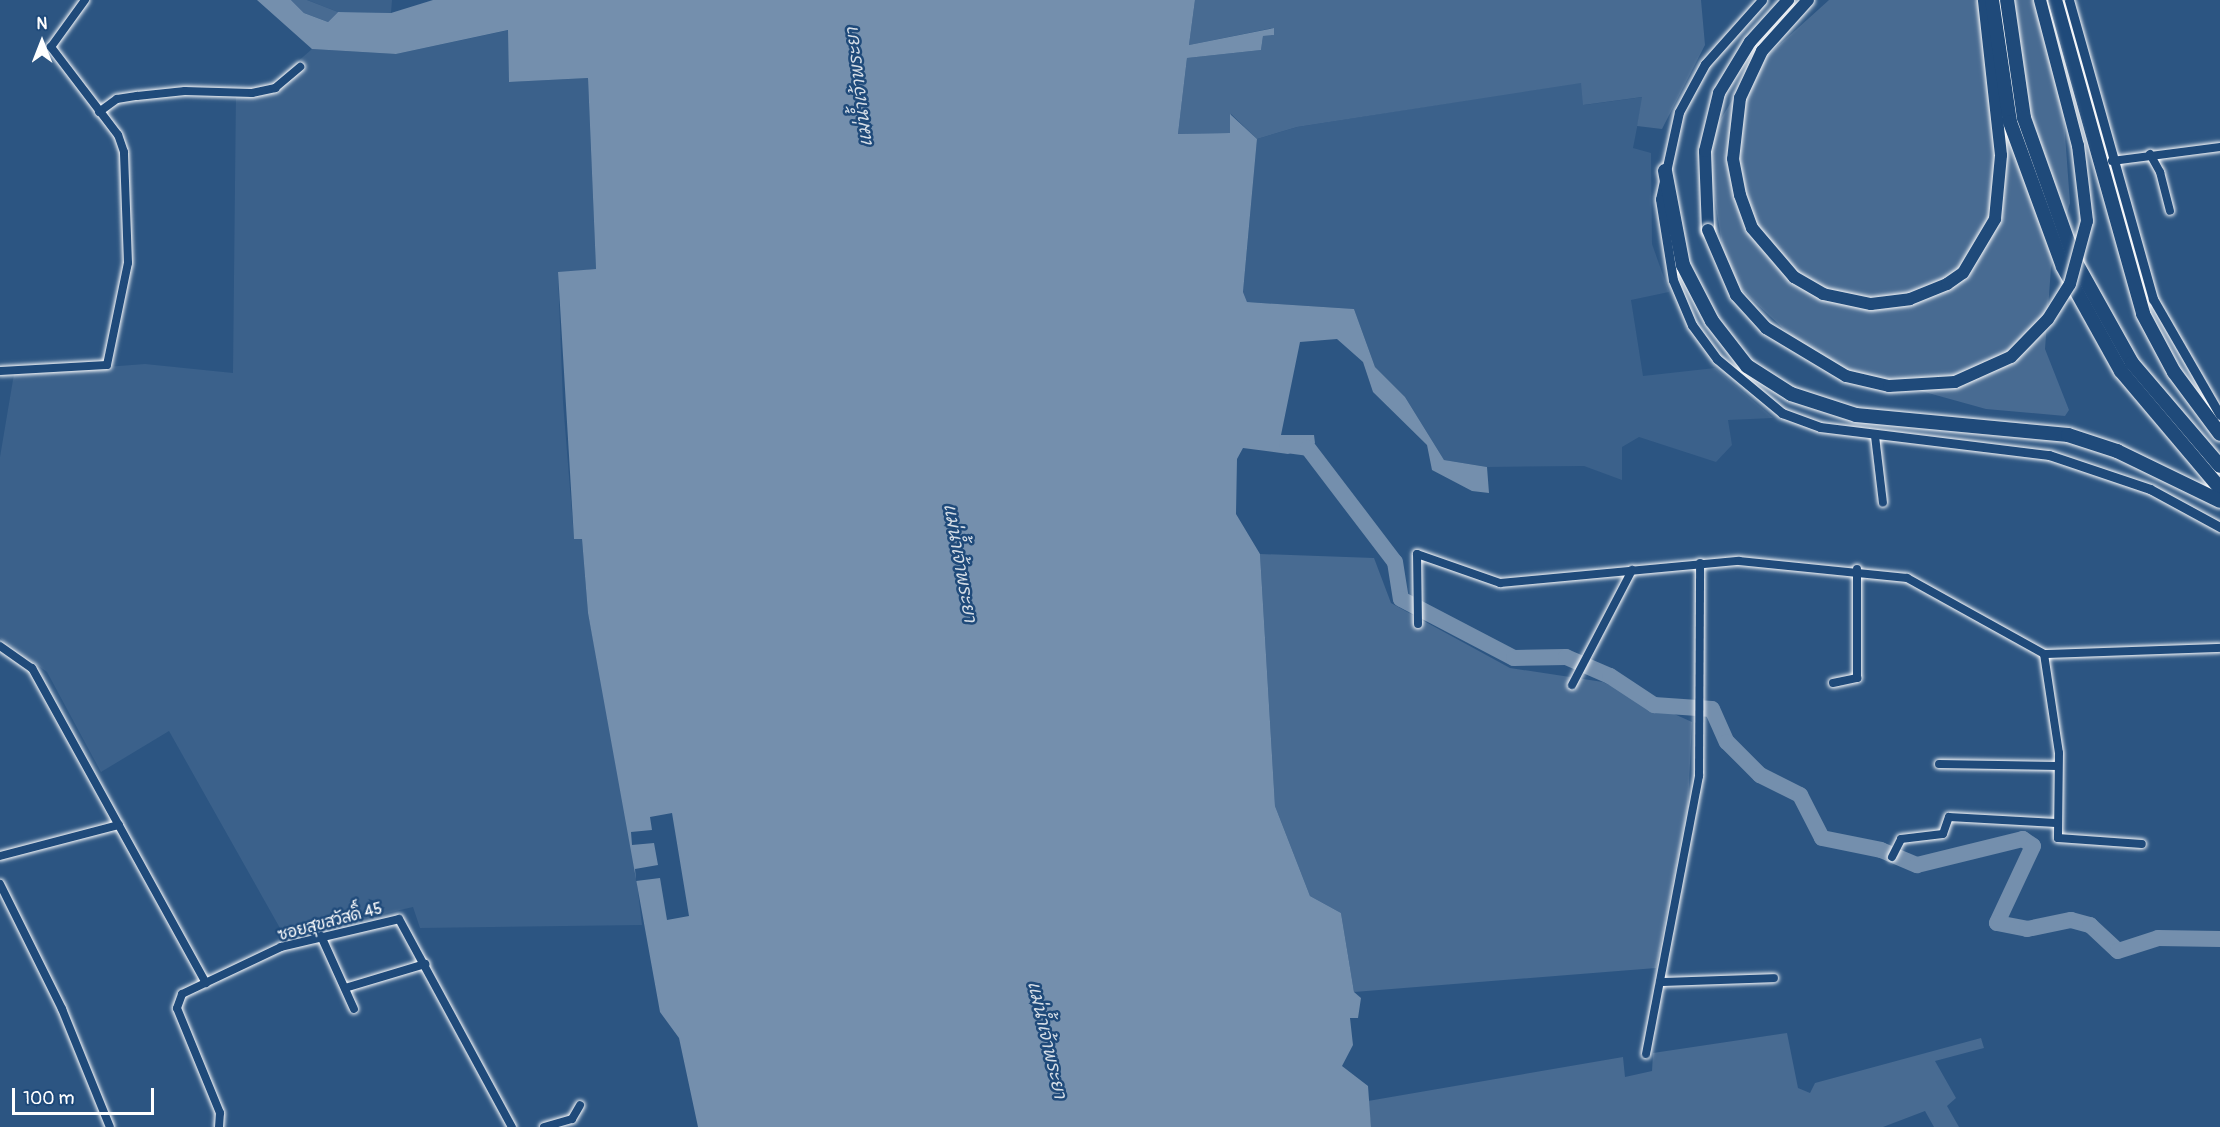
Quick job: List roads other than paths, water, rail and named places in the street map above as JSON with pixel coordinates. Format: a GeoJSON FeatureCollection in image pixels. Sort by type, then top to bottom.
{"type":"FeatureCollection","features":[{"type":"Feature","properties":{"kind":"highway"},"geometry":{"type":"LineString","coordinates":[[1992,0],[2010,122],[2062,267],[2121,371],[2220,488]]}},
{"type":"Feature","properties":{"kind":"highway"},"geometry":{"type":"LineString","coordinates":[[2007,0],[2024,118],[2074,261],[2132,363],[2220,466]]}},
{"type":"Feature","properties":{"kind":"highway"},"geometry":{"type":"LineString","coordinates":[[2055,0],[2084,113],[2143,314],[2174,372],[2220,434]]}},
{"type":"Feature","properties":{"kind":"highway"},"geometry":{"type":"LineString","coordinates":[[1665,171],[1683,265],[1712,321],[1747,366],[1791,394],[1856,414],[2068,435],[2117,451],[2220,501]]}},
{"type":"Feature","properties":{"kind":"main road"},"geometry":{"type":"LineString","coordinates":[[1788,0],[1750,42],[1719,93],[1705,151],[1708,230],[1736,295],[1766,328],[1846,376],[1889,386],[1955,382],[2011,357],[2048,319],[2070,284],[2087,221],[2078,146],[2040,0]]}},
{"type":"Feature","properties":{"kind":"main road"},"geometry":{"type":"LineString","coordinates":[[1808,0],[1762,51],[1740,98],[1733,159],[1740,195],[1757,236],[1794,277],[1849,303],[1892,303],[1929,293],[1963,273],[1995,219],[2001,155],[1984,0]]}},
{"type":"Feature","properties":{"kind":"street"},"geometry":{"type":"LineString","coordinates":[[0,371],[107,365],[128,252],[124,152],[99,112],[52,54],[54,40],[85,0]]}},
{"type":"Feature","properties":{"kind":"street"},"geometry":{"type":"LineString","coordinates":[[1762,0],[1705,64],[1679,112],[1665,171],[1663,236],[1672,280],[1692,325],[1717,359],[1782,413],[1820,427],[1875,436],[2049,455],[2150,489],[2220,527]]}},
{"type":"Feature","properties":{"kind":"street"},"geometry":{"type":"LineString","coordinates":[[2069,0],[2112,161],[2153,299],[2220,415]]}},
{"type":"Feature","properties":{"kind":"street"},"geometry":{"type":"LineString","coordinates":[[99,112],[117,99],[137,96],[186,91],[252,93],[275,88],[300,67]]}},
{"type":"Feature","properties":{"kind":"street"},"geometry":{"type":"LineString","coordinates":[[2112,161],[2150,154],[2220,147]]}},
{"type":"Feature","properties":{"kind":"street"},"geometry":{"type":"LineString","coordinates":[[2150,154],[2160,172],[2170,211]]}},
{"type":"Feature","properties":{"kind":"street"},"geometry":{"type":"LineString","coordinates":[[1875,436],[1883,503]]}},
{"type":"Feature","properties":{"kind":"street"},"geometry":{"type":"LineString","coordinates":[[1418,624],[1417,554],[1500,583],[1700,563],[1857,570],[1907,578],[2044,654],[2220,648]]}},
{"type":"Feature","properties":{"kind":"street"},"geometry":{"type":"LineString","coordinates":[[1646,1054],[1692,831],[1700,715],[1700,563]]}},
{"type":"Feature","properties":{"kind":"street"},"geometry":{"type":"LineString","coordinates":[[1573,681],[1632,570]]}},
{"type":"Feature","properties":{"kind":"street"},"geometry":{"type":"LineString","coordinates":[[1833,683],[1857,678],[1857,570]]}},
{"type":"Feature","properties":{"kind":"street"},"geometry":{"type":"LineString","coordinates":[[0,646],[32,668],[206,983]]}},
{"type":"Feature","properties":{"kind":"street"},"geometry":{"type":"LineString","coordinates":[[2044,654],[2058,766],[2056,823],[2062,840],[2142,844]]}},
{"type":"Feature","properties":{"kind":"street"},"geometry":{"type":"LineString","coordinates":[[1939,764],[2058,766]]}},
{"type":"Feature","properties":{"kind":"street"},"geometry":{"type":"LineString","coordinates":[[1892,857],[1898,844],[1907,837],[1941,836],[1952,817],[2056,823]]}},
{"type":"Feature","properties":{"kind":"street"},"geometry":{"type":"LineString","coordinates":[[0,856],[119,825]]}},
{"type":"Feature","properties":{"kind":"street"},"geometry":{"type":"LineString","coordinates":[[0,884],[62,1009],[110,1127]]}},
{"type":"Feature","properties":{"kind":"street","name":"ซอยสุขสวัสดิ์ 45"},"geometry":{"type":"LineString","coordinates":[[219,1127],[220,1113],[177,1008],[182,994],[281,947],[399,919],[425,964],[486,1088],[512,1127]]}},
{"type":"Feature","properties":{"kind":"street"},"geometry":{"type":"LineString","coordinates":[[321,936],[354,1008]]}},
{"type":"Feature","properties":{"kind":"street"},"geometry":{"type":"LineString","coordinates":[[345,988],[425,964]]}},
{"type":"Feature","properties":{"kind":"street"},"geometry":{"type":"LineString","coordinates":[[1660,982],[1774,978]]}},
{"type":"Feature","properties":{"kind":"street"},"geometry":{"type":"LineString","coordinates":[[544,1127],[572,1119],[580,1105]]}},
{"type":"Feature","properties":{"kind":"water","name":"แม่น้ำเจ้าพระยา"},"geometry":{"type":"Polygon","coordinates":[[[257,0],[291,0],[304,13],[328,22],[338,12],[391,13],[433,0],[1195,0],[1189,45],[1274,28],[1274,35],[1263,36],[1261,50],[1187,58],[1178,134],[1230,133],[1230,114],[1257,139],[1243,292],[1247,302],[1354,309],[1375,367],[1405,397],[1444,460],[1487,467],[1489,493],[1472,491],[1432,470],[1427,445],[1373,392],[1363,362],[1337,339],[1300,342],[1281,435],[1314,435],[1315,443],[1288,454],[1243,448],[1237,459],[1236,514],[1260,554],[1275,806],[1310,896],[1341,913],[1354,992],[1361,998],[1358,1018],[1350,1018],[1353,1045],[1342,1066],[1368,1086],[1371,1127],[698,1127],[679,1038],[660,1012],[588,613],[582,539],[574,539],[558,272],[596,269],[588,78],[509,82],[508,30],[396,54],[312,49],[257,0]]]}},
{"type":"Feature","properties":{"kind":"waterway"},"geometry":{"type":"LineString","coordinates":[[1287,445],[1308,448],[1395,562],[1401,599],[1514,658],[1566,657],[1610,676],[1654,705],[1712,709],[1727,742],[1760,775],[1800,795],[1822,838],[1881,850],[1917,865],[2023,839],[2033,846],[1997,923],[2027,929],[2071,920],[2090,925],[2118,951],[2158,938],[2220,939]]}}]}
